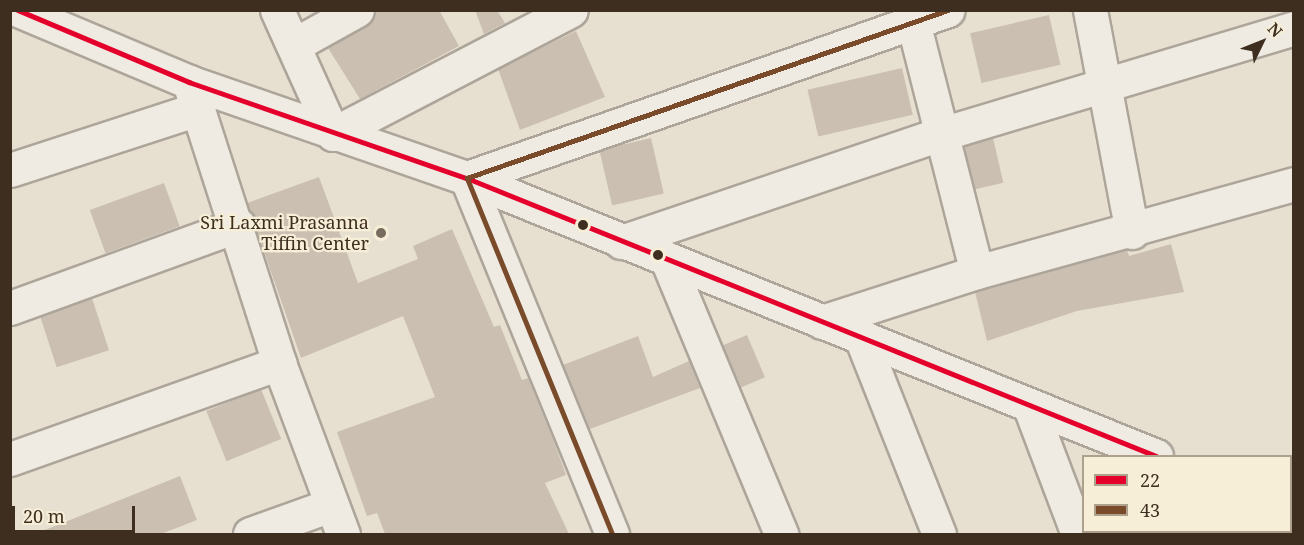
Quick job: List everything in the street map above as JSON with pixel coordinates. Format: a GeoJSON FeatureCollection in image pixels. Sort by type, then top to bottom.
{"type":"FeatureCollection","features":[{"type":"Feature","properties":{"kind":"street"},"geometry":{"type":"LineString","coordinates":[[277,10],[333,134]]}},
{"type":"Feature","properties":{"kind":"street"},"geometry":{"type":"LineString","coordinates":[[294,45],[357,10]]}},
{"type":"Feature","properties":{"kind":"street"},"geometry":{"type":"LineString","coordinates":[[333,134],[571,10]]}},
{"type":"Feature","properties":{"kind":"street"},"geometry":{"type":"LineString","coordinates":[[467,178],[911,16],[948,10]]}},
{"type":"Feature","properties":{"kind":"street"},"geometry":{"type":"LineString","coordinates":[[1090,10],[1107,84],[1132,232]]}},
{"type":"Feature","properties":{"kind":"street"},"geometry":{"type":"LineString","coordinates":[[911,16],[938,135],[977,272]]}},
{"type":"Feature","properties":{"kind":"street"},"geometry":{"type":"LineString","coordinates":[[21,18],[193,96],[333,134],[467,178],[668,262],[1153,455]]}},
{"type":"Feature","properties":{"kind":"street"},"geometry":{"type":"LineString","coordinates":[[621,242],[938,135],[1293,28]]}},
{"type":"Feature","properties":{"kind":"street"},"geometry":{"type":"LineString","coordinates":[[10,170],[193,96]]}},
{"type":"Feature","properties":{"kind":"street"},"geometry":{"type":"LineString","coordinates":[[193,96],[238,225],[279,363],[337,520],[250,534]]}},
{"type":"Feature","properties":{"kind":"street"},"geometry":{"type":"LineString","coordinates":[[467,178],[612,534]]}},
{"type":"Feature","properties":{"kind":"street"},"geometry":{"type":"LineString","coordinates":[[822,322],[977,272],[1132,232],[1293,184]]}},
{"type":"Feature","properties":{"kind":"street"},"geometry":{"type":"LineString","coordinates":[[10,308],[238,225]]}},
{"type":"Feature","properties":{"kind":"street"},"geometry":{"type":"LineString","coordinates":[[668,262],[781,534]]}},
{"type":"Feature","properties":{"kind":"street"},"geometry":{"type":"LineString","coordinates":[[861,337],[939,534]]}},
{"type":"Feature","properties":{"kind":"street"},"geometry":{"type":"LineString","coordinates":[[10,459],[279,363]]}},
{"type":"Feature","properties":{"kind":"street"},"geometry":{"type":"LineString","coordinates":[[1030,407],[1078,534]]}},
{"type":"Feature","properties":{"kind":"building"},"geometry":{"type":"Polygon","coordinates":[[[376,10],[439,10],[459,46],[360,99],[328,48],[367,26],[376,10]]]}},
{"type":"Feature","properties":{"kind":"building"},"geometry":{"type":"Polygon","coordinates":[[[475,10],[497,10],[505,23],[484,34],[475,10]]]}},
{"type":"Feature","properties":{"kind":"building"},"geometry":{"type":"Polygon","coordinates":[[[1049,15],[1060,65],[982,83],[970,33],[1049,15]]]}},
{"type":"Feature","properties":{"kind":"building"},"geometry":{"type":"Polygon","coordinates":[[[576,31],[605,97],[520,130],[498,69],[576,31]]]}},
{"type":"Feature","properties":{"kind":"building"},"geometry":{"type":"Polygon","coordinates":[[[902,68],[913,115],[818,137],[807,90],[902,68]]]}},
{"type":"Feature","properties":{"kind":"building"},"geometry":{"type":"Polygon","coordinates":[[[651,138],[664,194],[612,205],[599,150],[651,138]]]}},
{"type":"Feature","properties":{"kind":"building"},"geometry":{"type":"Polygon","coordinates":[[[993,138],[1003,183],[974,190],[964,145],[993,138]]]}},
{"type":"Feature","properties":{"kind":"building"},"geometry":{"type":"Polygon","coordinates":[[[319,177],[358,283],[418,259],[413,246],[452,229],[494,327],[500,325],[522,380],[528,378],[554,442],[566,475],[545,483],[569,534],[385,534],[377,513],[367,516],[337,432],[435,397],[403,316],[301,358],[247,203],[319,177]]]}},
{"type":"Feature","properties":{"kind":"building"},"geometry":{"type":"Polygon","coordinates":[[[164,183],[180,226],[105,253],[90,210],[164,183]]]}},
{"type":"Feature","properties":{"kind":"building"},"geometry":{"type":"Polygon","coordinates":[[[1171,244],[1184,292],[1077,311],[987,341],[975,292],[1127,250],[1129,256],[1171,244]]]}},
{"type":"Feature","properties":{"kind":"building"},"geometry":{"type":"Polygon","coordinates":[[[92,298],[109,350],[57,367],[40,315],[92,298]]]}},
{"type":"Feature","properties":{"kind":"building"},"geometry":{"type":"Polygon","coordinates":[[[747,335],[765,377],[741,388],[723,345],[747,335]]]}},
{"type":"Feature","properties":{"kind":"building"},"geometry":{"type":"Polygon","coordinates":[[[638,336],[653,377],[689,361],[700,388],[590,429],[563,365],[638,336]]]}},
{"type":"Feature","properties":{"kind":"building"},"geometry":{"type":"Polygon","coordinates":[[[261,389],[281,439],[227,461],[206,411],[261,389]]]}},
{"type":"Feature","properties":{"kind":"building"},"geometry":{"type":"Polygon","coordinates":[[[180,476],[197,520],[161,534],[35,534],[180,476]]]}},
{"type":"Feature","properties":{"kind":"transit line","name":"22"},"geometry":{"type":"LineString","coordinates":[[18,10],[189,82],[467,178],[1154,455]]}},
{"type":"Feature","properties":{"kind":"transit line","name":"43"},"geometry":{"type":"LineString","coordinates":[[612,534],[467,178],[948,10]]}},
{"type":"Feature","properties":{"kind":"place","name":"Sri Laxmi Prasanna Tiffin Center"},"geometry":{"type":"Point","coordinates":[381,233]}}]}
